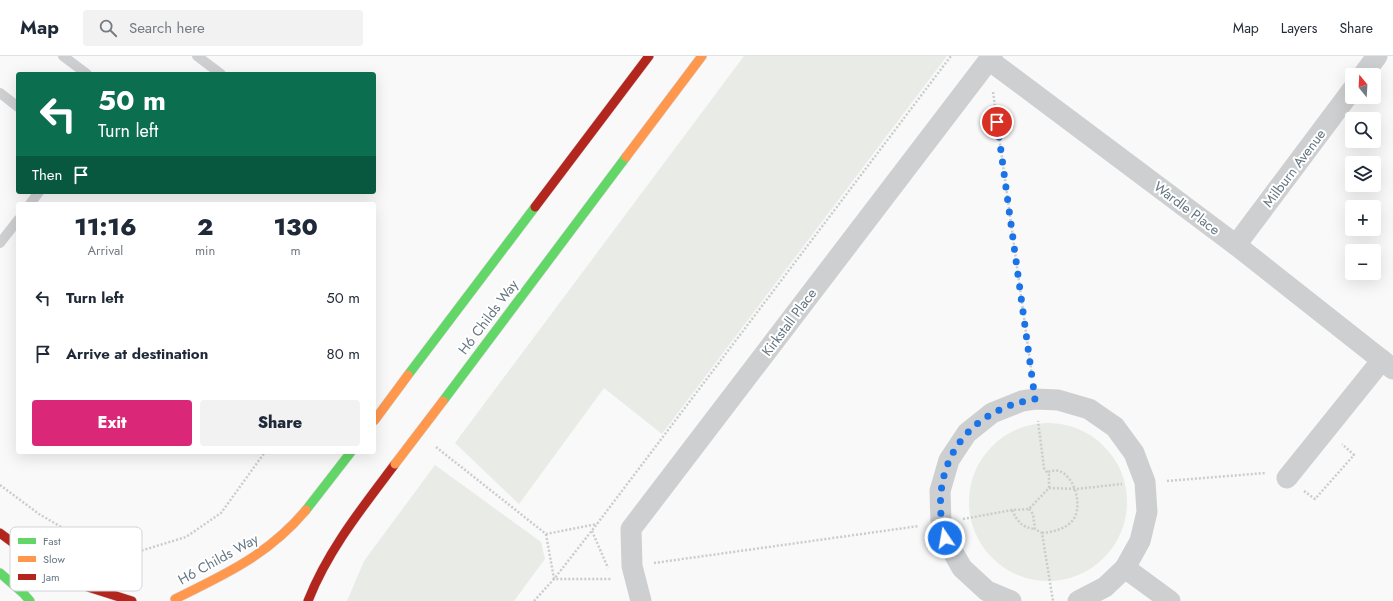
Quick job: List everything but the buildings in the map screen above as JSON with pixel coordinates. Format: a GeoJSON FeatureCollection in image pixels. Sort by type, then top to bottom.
{"type":"FeatureCollection","features":[{"type":"Feature","properties":{"kind":"street","name":"H6 Childs Way"},"geometry":{"type":"LineString","coordinates":[[376,418],[649,56]]}},
{"type":"Feature","properties":{"kind":"street","name":"H6 Childs Way"},"geometry":{"type":"LineString","coordinates":[[308,601],[331,551],[702,56]]}},
{"type":"Feature","properties":{"kind":"street"},"geometry":{"type":"LineString","coordinates":[[1368,68],[1377,56]]}},
{"type":"Feature","properties":{"kind":"street","name":"Wardle Place"},"geometry":{"type":"LineString","coordinates":[[990,58],[1236,245],[1387,365],[1279,476]]}},
{"type":"Feature","properties":{"kind":"street","name":"Kirkstall Place"},"geometry":{"type":"LineString","coordinates":[[641,601],[632,566],[631,529],[990,58]]}},
{"type":"Feature","properties":{"kind":"street","name":"Milburn Avenue"},"geometry":{"type":"LineString","coordinates":[[1236,245],[1345,99]]}},
{"type":"Feature","properties":{"kind":"street"},"geometry":{"type":"LineString","coordinates":[[1011,601],[987,591],[962,568],[945,538],[941,522],[940,490],[949,460],[967,433],[992,413],[1022,401],[1035,399],[1058,400],[1089,409],[1115,427],[1134,452],[1146,482],[1147,512],[1140,541],[1125,568],[1105,587],[1078,601]]}},
{"type":"Feature","properties":{"kind":"street","name":"H6 Childs Way"},"geometry":{"type":"LineString","coordinates":[[171,600],[237,568],[272,544],[292,526],[349,454]]}},
{"type":"Feature","properties":{"kind":"street"},"geometry":{"type":"LineString","coordinates":[[0,533],[10,540]]}},
{"type":"Feature","properties":{"kind":"street"},"geometry":{"type":"LineString","coordinates":[[1125,568],[1170,601]]}},
{"type":"Feature","properties":{"kind":"street"},"geometry":{"type":"LineString","coordinates":[[0,573],[10,582]]}},
{"type":"Feature","properties":{"kind":"street"},"geometry":{"type":"LineString","coordinates":[[0,581],[7,591]]}},
{"type":"Feature","properties":{"kind":"street"},"geometry":{"type":"LineString","coordinates":[[21,591],[30,601]]}},
{"type":"Feature","properties":{"kind":"street"},"geometry":{"type":"LineString","coordinates":[[100,591],[132,601]]}},
{"type":"Feature","properties":{"kind":"street"},"geometry":{"type":"LineString","coordinates":[[171,600],[191,599]]}},
{"type":"Feature","properties":{"kind":"lane"},"geometry":{"type":"LineString","coordinates":[[63,56],[84,72]]}},
{"type":"Feature","properties":{"kind":"lane"},"geometry":{"type":"LineString","coordinates":[[197,56],[218,72]]}},
{"type":"Feature","properties":{"kind":"lane"},"geometry":{"type":"LineString","coordinates":[[0,93],[16,105]]}},
{"type":"Feature","properties":{"kind":"lane"},"geometry":{"type":"LineString","coordinates":[[0,243],[16,223]]}},
{"type":"Feature","properties":{"kind":"path"},"geometry":{"type":"LineString","coordinates":[[534,601],[554,579],[592,531],[951,56]]}},
{"type":"Feature","properties":{"kind":"path"},"geometry":{"type":"LineString","coordinates":[[632,566],[941,522],[1012,510],[1029,509],[1049,488],[1049,475],[1044,468],[990,58]]}},
{"type":"Feature","properties":{"kind":"path"},"geometry":{"type":"LineString","coordinates":[[435,447],[546,534],[554,579]]}},
{"type":"Feature","properties":{"kind":"path"},"geometry":{"type":"LineString","coordinates":[[142,550],[186,537],[221,513],[264,454]]}},
{"type":"Feature","properties":{"kind":"path"},"geometry":{"type":"LineString","coordinates":[[1012,510],[1022,526],[1035,529],[1042,533],[1054,532],[1065,527],[1074,520],[1077,512],[1078,501],[1076,489],[1064,474],[1052,471],[1047,472]]}},
{"type":"Feature","properties":{"kind":"path"},"geometry":{"type":"LineString","coordinates":[[1049,488],[1076,489],[1146,482],[1279,476]]}},
{"type":"Feature","properties":{"kind":"path"},"geometry":{"type":"LineString","coordinates":[[0,485],[39,514],[61,527]]}},
{"type":"Feature","properties":{"kind":"path"},"geometry":{"type":"LineString","coordinates":[[1029,509],[1033,514],[1035,529]]}},
{"type":"Feature","properties":{"kind":"path"},"geometry":{"type":"LineString","coordinates":[[546,534],[597,524]]}},
{"type":"Feature","properties":{"kind":"path"},"geometry":{"type":"LineString","coordinates":[[554,579],[613,579],[592,531]]}},
{"type":"Feature","properties":{"kind":"path"},"geometry":{"type":"LineString","coordinates":[[1042,533],[1053,601]]}},
{"type":"Feature","properties":{"kind":"shaded area"},"geometry":{"type":"Polygon","coordinates":[[[744,56],[947,56],[662,434],[604,388],[519,504],[455,443],[744,56]]]}},
{"type":"Feature","properties":{"kind":"shaded area"},"geometry":{"type":"Polygon","coordinates":[[[1048,423],[1078,429],[1104,446],[1121,472],[1127,502],[1121,532],[1104,558],[1078,575],[1048,581],[1018,575],[992,558],[975,532],[969,502],[975,472],[992,446],[1018,429],[1048,423]]]}},
{"type":"Feature","properties":{"kind":"shaded area"},"geometry":{"type":"Polygon","coordinates":[[[435,465],[541,542],[545,559],[514,601],[347,601],[364,561],[435,465]]]}},
{"type":"Feature","properties":{"kind":"traffic: fast"},"geometry":{"type":"LineString","coordinates":[[443,401],[626,157]]}},
{"type":"Feature","properties":{"kind":"traffic: fast"},"geometry":{"type":"LineString","coordinates":[[408,375],[535,207]]}},
{"type":"Feature","properties":{"kind":"traffic: fast"},"geometry":{"type":"LineString","coordinates":[[306,510],[349,454]]}},
{"type":"Feature","properties":{"kind":"traffic: fast"},"geometry":{"type":"LineString","coordinates":[[0,573],[10,582]]}},
{"type":"Feature","properties":{"kind":"traffic: fast"},"geometry":{"type":"LineString","coordinates":[[21,591],[30,601]]}},
{"type":"Feature","properties":{"kind":"traffic: slow"},"geometry":{"type":"LineString","coordinates":[[626,157],[702,56]]}},
{"type":"Feature","properties":{"kind":"traffic: slow"},"geometry":{"type":"LineString","coordinates":[[376,418],[408,375]]}},
{"type":"Feature","properties":{"kind":"traffic: slow"},"geometry":{"type":"LineString","coordinates":[[395,464],[443,401]]}},
{"type":"Feature","properties":{"kind":"traffic: slow"},"geometry":{"type":"LineString","coordinates":[[175,599],[212,581],[245,562],[277,539],[292,526],[306,510]]}},
{"type":"Feature","properties":{"kind":"traffic: jam"},"geometry":{"type":"LineString","coordinates":[[535,207],[649,56]]}},
{"type":"Feature","properties":{"kind":"traffic: jam"},"geometry":{"type":"LineString","coordinates":[[308,601],[325,564],[358,513],[395,464]]}},
{"type":"Feature","properties":{"kind":"traffic: jam"},"geometry":{"type":"LineString","coordinates":[[0,533],[10,540]]}},
{"type":"Feature","properties":{"kind":"traffic: jam"},"geometry":{"type":"LineString","coordinates":[[100,591],[132,601]]}},
{"type":"Feature","properties":{"kind":"route"},"geometry":{"type":"LineString","coordinates":[[945,538],[941,522],[940,490],[949,460],[967,433],[992,413],[1022,401],[1035,399],[997,122]]}}]}
